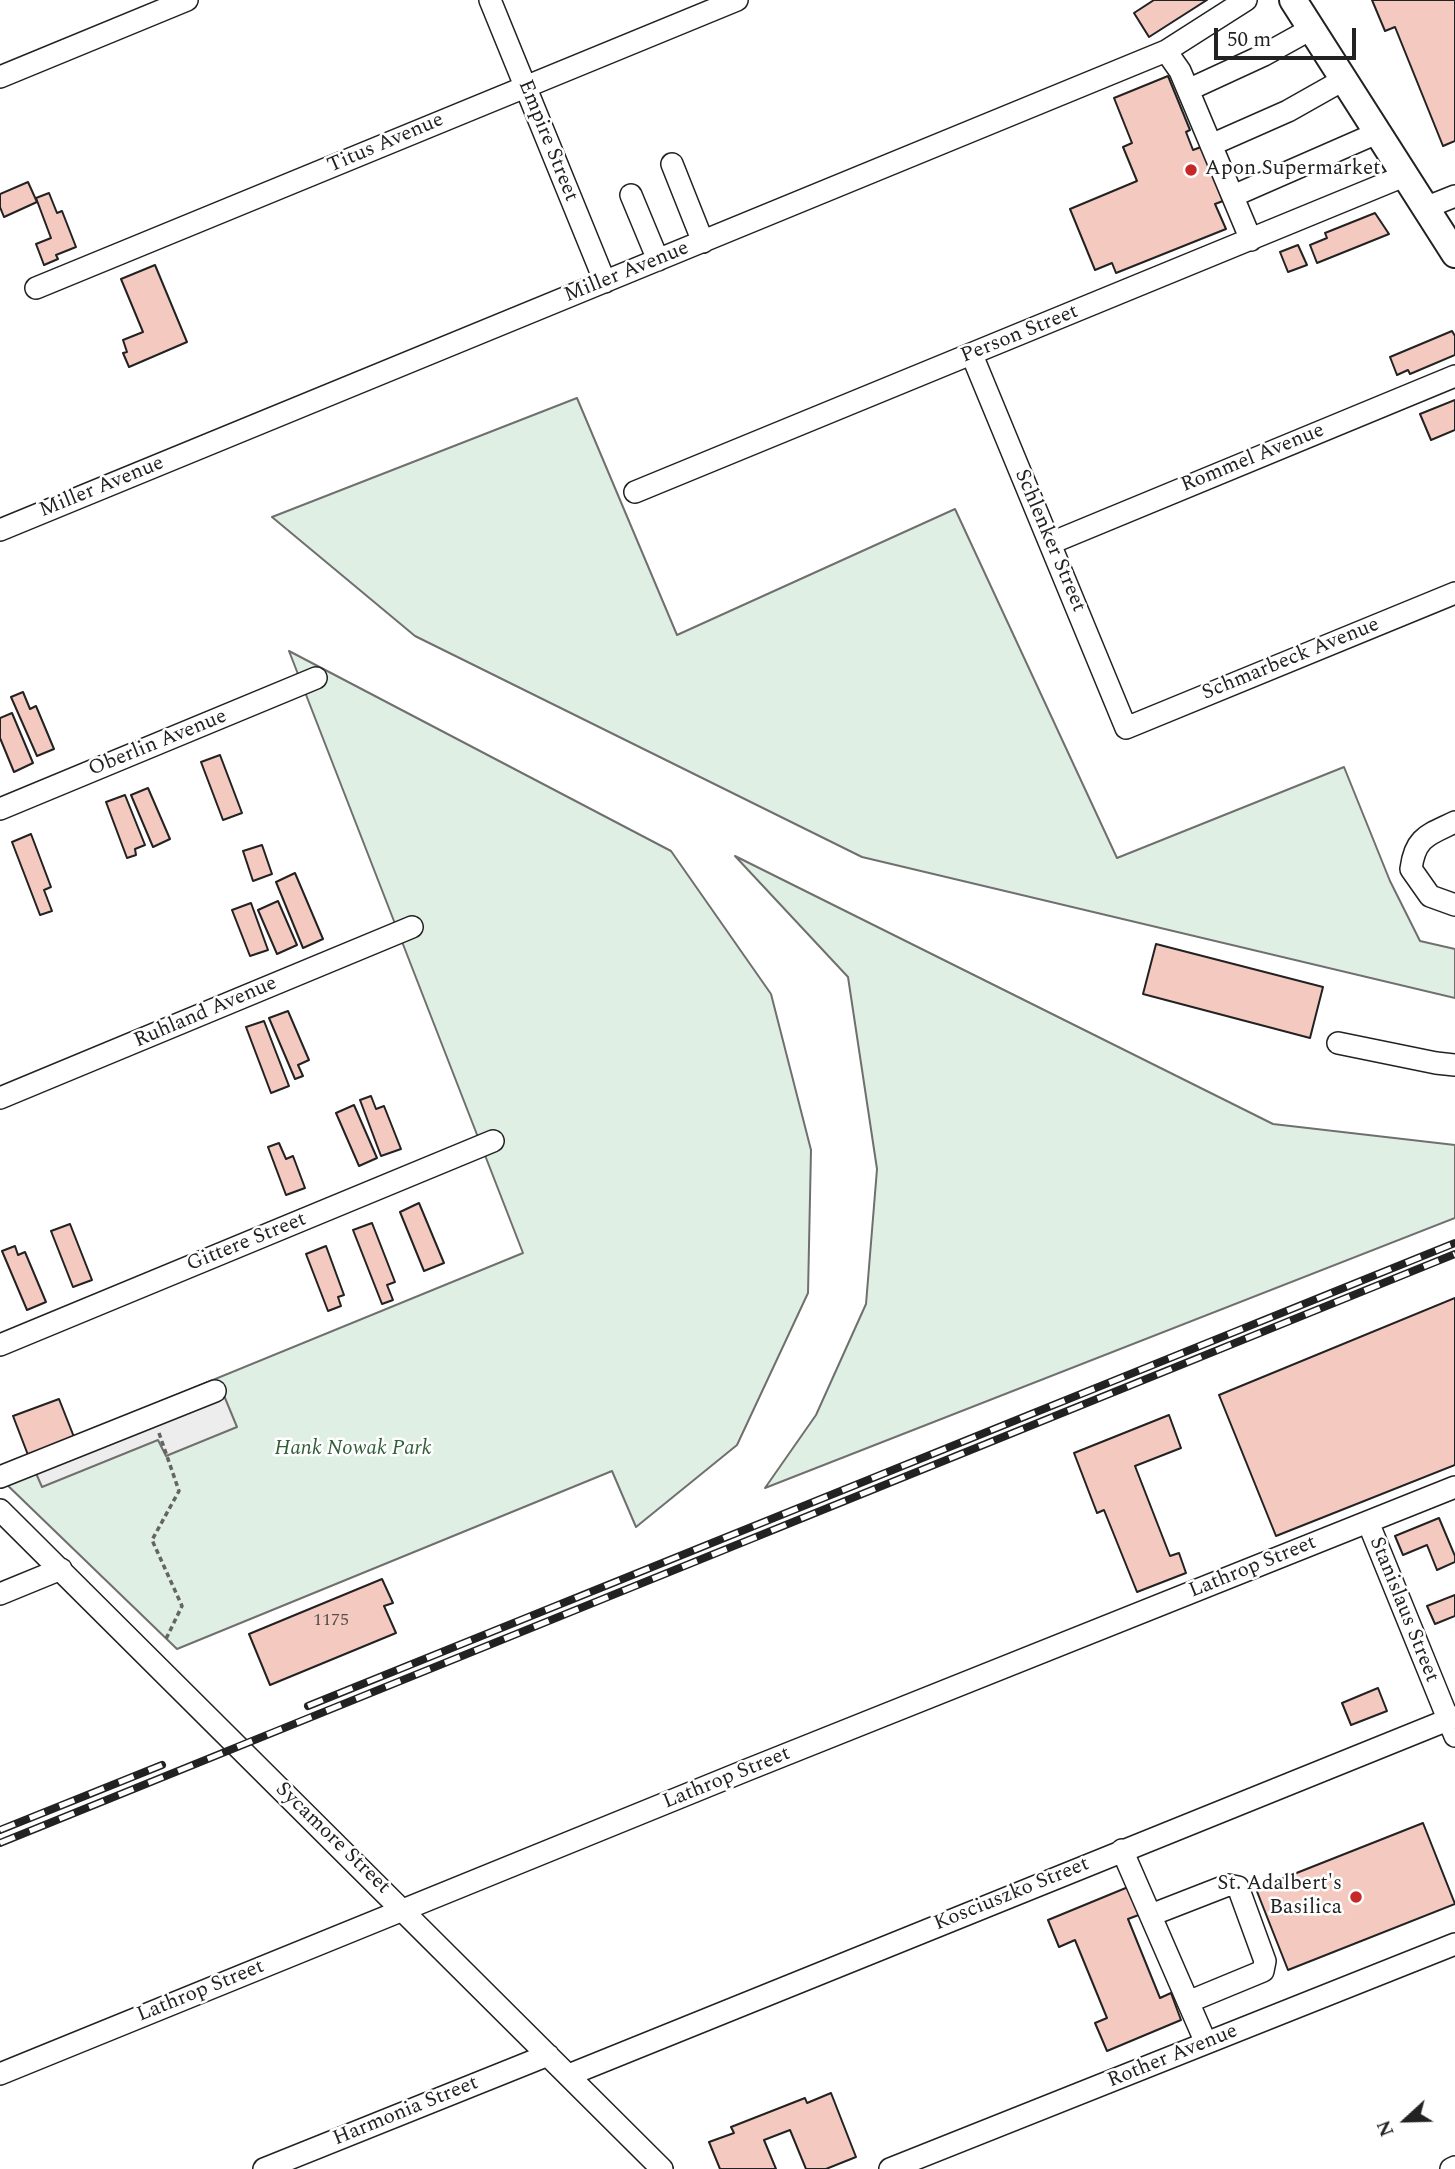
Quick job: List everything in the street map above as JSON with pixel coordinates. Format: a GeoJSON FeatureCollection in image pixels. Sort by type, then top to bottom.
{"type":"FeatureCollection","features":[{"type":"Feature","properties":{"kind":"main road"},"geometry":{"type":"LineString","coordinates":[[1293,0],[1455,254]]}},
{"type":"Feature","properties":{"kind":"street"},"geometry":{"type":"LineString","coordinates":[[0,77],[187,0]]}},
{"type":"Feature","properties":{"kind":"street","name":"Empire Street"},"geometry":{"type":"LineString","coordinates":[[490,0],[605,282]]}},
{"type":"Feature","properties":{"kind":"street","name":"Titus Avenue"},"geometry":{"type":"LineString","coordinates":[[36,288],[737,0]]}},
{"type":"Feature","properties":{"kind":"street","name":"Miller Avenue"},"geometry":{"type":"LineString","coordinates":[[0,530],[1167,51],[1246,0]]}},
{"type":"Feature","properties":{"kind":"street"},"geometry":{"type":"LineString","coordinates":[[1188,90],[1264,55],[1311,29]]}},
{"type":"Feature","properties":{"kind":"street"},"geometry":{"type":"LineString","coordinates":[[1167,51],[1180,71],[1251,240]]}},
{"type":"Feature","properties":{"kind":"street"},"geometry":{"type":"LineString","coordinates":[[1211,145],[1288,111],[1343,80]]}},
{"type":"Feature","properties":{"kind":"street"},"geometry":{"type":"LineString","coordinates":[[1233,197],[1377,133]]}},
{"type":"Feature","properties":{"kind":"street"},"geometry":{"type":"LineString","coordinates":[[671,164],[703,242]]}},
{"type":"Feature","properties":{"kind":"street","name":"Person Street"},"geometry":{"type":"LineString","coordinates":[[635,492],[1404,176]]}},
{"type":"Feature","properties":{"kind":"street"},"geometry":{"type":"LineString","coordinates":[[631,195],[658,260]]}},
{"type":"Feature","properties":{"kind":"street"},"geometry":{"type":"LineString","coordinates":[[1425,208],[1455,196]]}},
{"type":"Feature","properties":{"kind":"street","name":"Schlenker Street"},"geometry":{"type":"LineString","coordinates":[[972,355],[1126,728]]}},
{"type":"Feature","properties":{"kind":"street","name":"Rommel Avenue"},"geometry":{"type":"LineString","coordinates":[[1051,543],[1455,376]]}},
{"type":"Feature","properties":{"kind":"street","name":"Schmarbeck Avenue"},"geometry":{"type":"LineString","coordinates":[[1126,728],[1455,593]]}},
{"type":"Feature","properties":{"kind":"street","name":"Oberlin Avenue"},"geometry":{"type":"LineString","coordinates":[[0,809],[316,678]]}},
{"type":"Feature","properties":{"kind":"street"},"geometry":{"type":"LineString","coordinates":[[1455,822],[1425,837],[1413,851],[1410,869],[1430,896],[1455,905]]}},
{"type":"Feature","properties":{"kind":"street","name":"Ruhland Avenue"},"geometry":{"type":"LineString","coordinates":[[0,1098],[412,927]]}},
{"type":"Feature","properties":{"kind":"street"},"geometry":{"type":"LineString","coordinates":[[1338,1043],[1455,1065]]}},
{"type":"Feature","properties":{"kind":"street","name":"Gittere Street"},"geometry":{"type":"LineString","coordinates":[[0,1345],[493,1141]]}},
{"type":"Feature","properties":{"kind":"street"},"geometry":{"type":"LineString","coordinates":[[0,1477],[215,1391]]}},
{"type":"Feature","properties":{"kind":"street","name":"Lathrop Street"},"geometry":{"type":"LineString","coordinates":[[0,2074],[1455,1487]]}},
{"type":"Feature","properties":{"kind":"street","name":"Sycamore Street"},"geometry":{"type":"LineString","coordinates":[[0,1510],[662,2169]]}},
{"type":"Feature","properties":{"kind":"street","name":"Stanislaus Street"},"geometry":{"type":"LineString","coordinates":[[1368,1522],[1453,1724]]}},
{"type":"Feature","properties":{"kind":"street"},"geometry":{"type":"LineString","coordinates":[[0,1594],[61,1569]]}},
{"type":"Feature","properties":{"kind":"street","name":"Kosciuszko Street"},"geometry":{"type":"LineString","coordinates":[[569,2075],[1122,1850],[1453,1724]]}},
{"type":"Feature","properties":{"kind":"street"},"geometry":{"type":"LineString","coordinates":[[1122,1850],[1206,2043]]}},
{"type":"Feature","properties":{"kind":"street"},"geometry":{"type":"LineString","coordinates":[[1151,1915],[1228,1885],[1238,1887],[1265,1961],[1264,1971],[1188,2002]]}},
{"type":"Feature","properties":{"kind":"street","name":"Rother Avenue"},"geometry":{"type":"LineString","coordinates":[[890,2169],[1455,1944]]}},
{"type":"Feature","properties":{"kind":"street","name":"Harmonia Street"},"geometry":{"type":"LineString","coordinates":[[264,2169],[548,2055]]}},
{"type":"Feature","properties":{"kind":"path"},"geometry":{"type":"LineString","coordinates":[[164,1641],[182,1606],[152,1540],[179,1491],[168,1455]]}},
{"type":"Feature","properties":{"kind":"green space"},"geometry":{"type":"Polygon","coordinates":[[[577,398],[677,635],[955,509],[1117,858],[1344,767],[1390,881],[1420,941],[1455,949],[1455,998],[862,857],[415,636],[272,517],[577,398]]]}},
{"type":"Feature","properties":{"kind":"green space","name":"Hank Nowak Park"},"geometry":{"type":"Polygon","coordinates":[[[289,651],[671,851],[771,994],[811,1150],[808,1293],[737,1445],[636,1527],[612,1471],[177,1649],[0,1478],[0,1467],[523,1253],[289,651]]]}},
{"type":"Feature","properties":{"kind":"green space"},"geometry":{"type":"Polygon","coordinates":[[[735,856],[1273,1124],[1455,1145],[1455,1218],[765,1488],[816,1415],[866,1304],[877,1169],[848,977],[735,856]]]}},
{"type":"Feature","properties":{"kind":"shaded area"},"geometry":{"type":"Polygon","coordinates":[[[218,1381],[237,1427],[166,1456],[158,1440],[42,1487],[35,1471],[218,1381]]]}},
{"type":"Feature","properties":{"kind":"building"},"geometry":{"type":"Polygon","coordinates":[[[1154,0],[1207,0],[1149,37],[1134,13],[1154,0]]]}},
{"type":"Feature","properties":{"kind":"building"},"geometry":{"type":"Polygon","coordinates":[[[1372,0],[1455,0],[1455,141],[1443,146],[1395,27],[1385,31],[1372,0]]]}},
{"type":"Feature","properties":{"kind":"building"},"geometry":{"type":"Polygon","coordinates":[[[1168,76],[1190,130],[1186,132],[1193,150],[1201,147],[1223,201],[1215,204],[1226,229],[1116,273],[1112,263],[1095,270],[1070,209],[1137,181],[1123,147],[1132,143],[1114,98],[1168,76]]]}},
{"type":"Feature","properties":{"kind":"building"},"geometry":{"type":"Polygon","coordinates":[[[28,182],[37,202],[4,217],[0,207],[0,194],[28,182]]]}},
{"type":"Feature","properties":{"kind":"building"},"geometry":{"type":"Polygon","coordinates":[[[49,193],[57,213],[62,211],[76,247],[56,255],[58,259],[44,265],[36,244],[51,238],[36,198],[49,193]]]}},
{"type":"Feature","properties":{"kind":"building"},"geometry":{"type":"Polygon","coordinates":[[[1375,213],[1389,234],[1317,263],[1310,245],[1327,238],[1325,233],[1375,213]]]}},
{"type":"Feature","properties":{"kind":"building"},"geometry":{"type":"Polygon","coordinates":[[[1298,245],[1307,265],[1288,272],[1280,252],[1298,245]]]}},
{"type":"Feature","properties":{"kind":"building"},"geometry":{"type":"Polygon","coordinates":[[[155,265],[187,342],[129,367],[123,353],[127,352],[123,340],[143,332],[121,279],[155,265]]]}},
{"type":"Feature","properties":{"kind":"building"},"geometry":{"type":"Polygon","coordinates":[[[1452,331],[1455,336],[1455,355],[1410,374],[1408,370],[1397,375],[1390,357],[1452,331]]]}},
{"type":"Feature","properties":{"kind":"building"},"geometry":{"type":"Polygon","coordinates":[[[1455,400],[1455,430],[1431,440],[1420,414],[1455,400]]]}},
{"type":"Feature","properties":{"kind":"building"},"geometry":{"type":"Polygon","coordinates":[[[23,692],[30,709],[36,706],[54,749],[37,756],[11,697],[23,692]]]}},
{"type":"Feature","properties":{"kind":"building"},"geometry":{"type":"Polygon","coordinates":[[[12,713],[33,763],[14,772],[0,738],[0,718],[12,713]]]}},
{"type":"Feature","properties":{"kind":"building"},"geometry":{"type":"Polygon","coordinates":[[[220,755],[242,813],[223,820],[201,762],[220,755]]]}},
{"type":"Feature","properties":{"kind":"building"},"geometry":{"type":"Polygon","coordinates":[[[148,788],[170,839],[153,847],[131,795],[148,788]]]}},
{"type":"Feature","properties":{"kind":"building"},"geometry":{"type":"Polygon","coordinates":[[[125,795],[145,845],[135,849],[136,855],[127,858],[106,802],[125,795]]]}},
{"type":"Feature","properties":{"kind":"building"},"geometry":{"type":"Polygon","coordinates":[[[31,834],[51,887],[44,890],[52,911],[40,915],[12,842],[31,834]]]}},
{"type":"Feature","properties":{"kind":"building"},"geometry":{"type":"Polygon","coordinates":[[[262,845],[272,874],[253,881],[243,851],[262,845]]]}},
{"type":"Feature","properties":{"kind":"building"},"geometry":{"type":"Polygon","coordinates":[[[295,873],[323,939],[303,948],[276,882],[295,873]]]}},
{"type":"Feature","properties":{"kind":"building"},"geometry":{"type":"Polygon","coordinates":[[[278,901],[297,945],[277,954],[258,910],[278,901]]]}},
{"type":"Feature","properties":{"kind":"building"},"geometry":{"type":"Polygon","coordinates":[[[251,903],[268,950],[250,956],[232,910],[251,903]]]}},
{"type":"Feature","properties":{"kind":"building"},"geometry":{"type":"Polygon","coordinates":[[[1156,944],[1323,987],[1310,1038],[1143,994],[1156,944]]]}},
{"type":"Feature","properties":{"kind":"building"},"geometry":{"type":"Polygon","coordinates":[[[288,1011],[309,1060],[298,1065],[303,1076],[295,1079],[269,1018],[288,1011]]]}},
{"type":"Feature","properties":{"kind":"building"},"geometry":{"type":"Polygon","coordinates":[[[264,1021],[289,1086],[271,1093],[246,1027],[264,1021]]]}},
{"type":"Feature","properties":{"kind":"building"},"geometry":{"type":"Polygon","coordinates":[[[371,1096],[376,1109],[384,1106],[401,1149],[381,1156],[360,1100],[371,1096]]]}},
{"type":"Feature","properties":{"kind":"building"},"geometry":{"type":"Polygon","coordinates":[[[354,1105],[377,1158],[359,1166],[336,1113],[354,1105]]]}},
{"type":"Feature","properties":{"kind":"building"},"geometry":{"type":"Polygon","coordinates":[[[279,1143],[286,1159],[293,1156],[305,1188],[286,1195],[268,1147],[279,1143]]]}},
{"type":"Feature","properties":{"kind":"building"},"geometry":{"type":"Polygon","coordinates":[[[419,1203],[444,1263],[424,1271],[400,1212],[419,1203]]]}},
{"type":"Feature","properties":{"kind":"building"},"geometry":{"type":"Polygon","coordinates":[[[372,1223],[395,1282],[387,1285],[393,1300],[382,1304],[353,1230],[372,1223]]]}},
{"type":"Feature","properties":{"kind":"building"},"geometry":{"type":"Polygon","coordinates":[[[70,1224],[92,1280],[73,1287],[51,1231],[70,1224]]]}},
{"type":"Feature","properties":{"kind":"building"},"geometry":{"type":"Polygon","coordinates":[[[15,1246],[18,1255],[25,1252],[46,1302],[27,1310],[2,1251],[15,1246]]]}},
{"type":"Feature","properties":{"kind":"building"},"geometry":{"type":"Polygon","coordinates":[[[326,1246],[344,1295],[338,1297],[341,1306],[328,1311],[306,1254],[326,1246]]]}},
{"type":"Feature","properties":{"kind":"building"},"geometry":{"type":"Polygon","coordinates":[[[1455,1298],[1455,1465],[1276,1536],[1219,1395],[1455,1298]]]}},
{"type":"Feature","properties":{"kind":"building"},"geometry":{"type":"Polygon","coordinates":[[[59,1399],[74,1437],[28,1455],[13,1416],[59,1399]]]}},
{"type":"Feature","properties":{"kind":"building"},"geometry":{"type":"Polygon","coordinates":[[[1169,1415],[1181,1448],[1135,1466],[1170,1556],[1179,1553],[1186,1573],[1137,1592],[1104,1510],[1097,1513],[1074,1453],[1169,1415]]]}},
{"type":"Feature","properties":{"kind":"building"},"geometry":{"type":"Polygon","coordinates":[[[1439,1518],[1455,1562],[1437,1570],[1427,1545],[1403,1555],[1395,1536],[1439,1518]]]}},
{"type":"Feature","properties":{"kind":"building"},"geometry":{"type":"Polygon","coordinates":[[[382,1579],[393,1603],[384,1606],[396,1633],[270,1685],[249,1634],[382,1579]]]}},
{"type":"Feature","properties":{"kind":"building"},"geometry":{"type":"Polygon","coordinates":[[[1455,1595],[1455,1616],[1435,1624],[1427,1606],[1455,1595]]]}},
{"type":"Feature","properties":{"kind":"building"},"geometry":{"type":"Polygon","coordinates":[[[1378,1688],[1387,1711],[1351,1725],[1342,1703],[1378,1688]]]}},
{"type":"Feature","properties":{"kind":"building","name":"St. Adalbert's Basilica"},"geometry":{"type":"Polygon","coordinates":[[[1423,1823],[1455,1904],[1288,1970],[1256,1889],[1423,1823]]]}},
{"type":"Feature","properties":{"kind":"building"},"geometry":{"type":"Polygon","coordinates":[[[1133,1885],[1144,1913],[1128,1919],[1160,1998],[1171,1993],[1181,2020],[1107,2051],[1095,2023],[1107,2018],[1075,1940],[1059,1947],[1048,1920],[1133,1885]]]}},
{"type":"Feature","properties":{"kind":"building"},"geometry":{"type":"Polygon","coordinates":[[[831,2093],[856,2157],[826,2169],[806,2169],[790,2130],[764,2140],[776,2169],[720,2169],[709,2142],[734,2133],[731,2127],[805,2098],[807,2103],[831,2093]]]}},
{"type":"Feature","properties":{"kind":"railway"},"geometry":{"type":"LineString","coordinates":[[308,1706],[1455,1243]]}},
{"type":"Feature","properties":{"kind":"railway"},"geometry":{"type":"LineString","coordinates":[[0,1843],[1455,1254]]}},
{"type":"Feature","properties":{"kind":"railway"},"geometry":{"type":"LineString","coordinates":[[0,1830],[162,1765]]}},
{"type":"Feature","properties":{"kind":"place","name":"Apon Supermarket"},"geometry":{"type":"Point","coordinates":[1191,170]}},
{"type":"Feature","properties":{"kind":"place","name":"St. Adalbert's Basilica"},"geometry":{"type":"Point","coordinates":[1356,1897]}}]}
